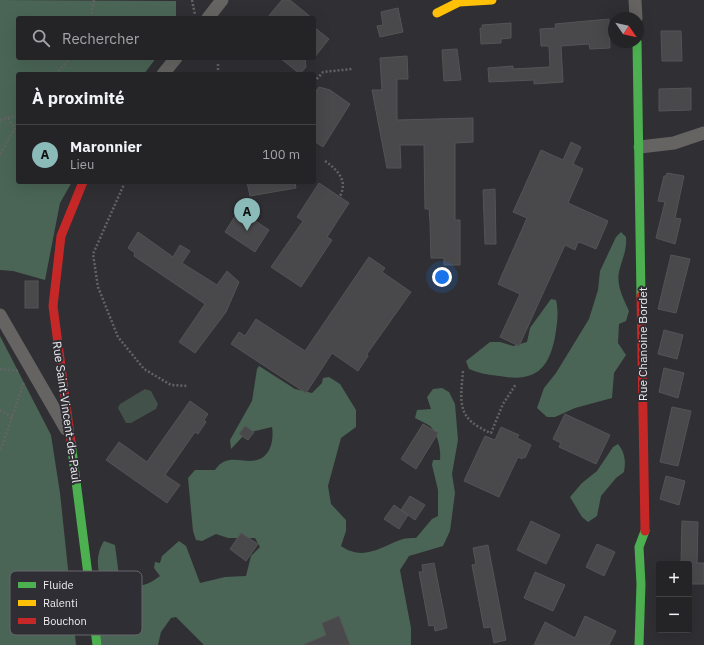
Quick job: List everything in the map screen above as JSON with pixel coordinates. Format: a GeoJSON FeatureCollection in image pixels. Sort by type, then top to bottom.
{"type":"FeatureCollection","features":[{"type":"Feature","properties":{"kind":"street"},"geometry":{"type":"LineString","coordinates":[[210,16],[222,0]]}},
{"type":"Feature","properties":{"kind":"street"},"geometry":{"type":"LineString","coordinates":[[437,14],[459,2],[492,0]]}},
{"type":"Feature","properties":{"kind":"street"},"geometry":{"type":"LineString","coordinates":[[635,0],[636,12]]}},
{"type":"Feature","properties":{"kind":"street","name":"Rue Chanoine Bordet"},"geometry":{"type":"LineString","coordinates":[[637,48],[640,147],[643,475],[646,514],[646,528],[639,547],[641,584],[639,645]]}},
{"type":"Feature","properties":{"kind":"street"},"geometry":{"type":"LineString","coordinates":[[165,72],[174,60]]}},
{"type":"Feature","properties":{"kind":"street"},"geometry":{"type":"LineString","coordinates":[[640,147],[674,143],[704,133]]}},
{"type":"Feature","properties":{"kind":"street","name":"Rue Saint-Vincent-de-Paul"},"geometry":{"type":"LineString","coordinates":[[82,184],[61,236],[53,306],[87,571]]}},
{"type":"Feature","properties":{"kind":"street"},"geometry":{"type":"LineString","coordinates":[[0,315],[71,438]]}},
{"type":"Feature","properties":{"kind":"street","name":"Rue Saint-Vincent-de-Paul"},"geometry":{"type":"LineString","coordinates":[[95,635],[96,645]]}},
{"type":"Feature","properties":{"kind":"path"},"geometry":{"type":"LineString","coordinates":[[91,16],[94,0]]}},
{"type":"Feature","properties":{"kind":"path"},"geometry":{"type":"LineString","coordinates":[[192,0],[195,16]]}},
{"type":"Feature","properties":{"kind":"path"},"geometry":{"type":"LineString","coordinates":[[58,72],[68,60]]}},
{"type":"Feature","properties":{"kind":"path"},"geometry":{"type":"LineString","coordinates":[[218,62],[218,72]]}},
{"type":"Feature","properties":{"kind":"path"},"geometry":{"type":"LineString","coordinates":[[316,80],[323,72],[352,69]]}},
{"type":"Feature","properties":{"kind":"path"},"geometry":{"type":"LineString","coordinates":[[0,120],[16,116]]}},
{"type":"Feature","properties":{"kind":"path"},"geometry":{"type":"LineString","coordinates":[[0,154],[15,128],[8,118]]}},
{"type":"Feature","properties":{"kind":"path"},"geometry":{"type":"LineString","coordinates":[[325,161],[341,174],[344,190],[340,196]]}},
{"type":"Feature","properties":{"kind":"path"},"geometry":{"type":"LineString","coordinates":[[124,184],[93,254],[98,287],[118,337],[144,369],[171,385],[186,386]]}},
{"type":"Feature","properties":{"kind":"path"},"geometry":{"type":"LineString","coordinates":[[0,368],[19,371],[24,382],[0,449]]}},
{"type":"Feature","properties":{"kind":"path"},"geometry":{"type":"LineString","coordinates":[[463,371],[461,392],[464,414],[477,427],[491,433],[503,404],[516,384]]}},
{"type":"Feature","properties":{"kind":"path"},"geometry":{"type":"LineString","coordinates":[[0,410],[12,417]]}},
{"type":"Feature","properties":{"kind":"green space"},"geometry":{"type":"Polygon","coordinates":[[[0,0],[176,1],[176,16],[16,16],[16,60],[154,60],[146,72],[16,72],[16,184],[71,184],[60,203],[45,280],[13,271],[0,270],[0,0]]]}},
{"type":"Feature","properties":{"kind":"green space"},"geometry":{"type":"Polygon","coordinates":[[[621,232],[626,237],[626,245],[618,280],[620,290],[629,311],[626,321],[619,324],[618,343],[626,355],[614,373],[612,398],[575,408],[555,417],[547,417],[537,408],[544,388],[556,373],[589,319],[598,290],[600,271],[616,237],[621,232]]]}},
{"type":"Feature","properties":{"kind":"green space"},"geometry":{"type":"Polygon","coordinates":[[[551,299],[556,300],[557,309],[555,337],[548,359],[537,372],[530,376],[511,377],[476,372],[469,369],[466,361],[490,342],[500,342],[513,346],[527,342],[530,328],[551,299]]]}},
{"type":"Feature","properties":{"kind":"green space"},"geometry":{"type":"Polygon","coordinates":[[[0,336],[51,435],[60,493],[68,571],[10,571],[10,635],[75,635],[76,645],[0,645],[0,336]]]}},
{"type":"Feature","properties":{"kind":"green space"},"geometry":{"type":"Polygon","coordinates":[[[259,366],[295,389],[312,393],[322,383],[323,378],[329,377],[340,384],[356,410],[356,427],[341,438],[328,486],[331,504],[346,520],[346,531],[341,546],[357,553],[371,552],[402,539],[416,538],[432,519],[438,516],[438,490],[432,465],[433,460],[440,460],[438,442],[433,429],[415,418],[417,410],[431,409],[427,397],[433,389],[442,388],[449,392],[455,404],[458,440],[452,474],[455,493],[450,531],[443,546],[409,556],[400,570],[411,628],[411,645],[204,645],[176,617],[171,618],[161,632],[158,645],[102,645],[99,642],[100,635],[142,635],[142,586],[160,576],[154,568],[155,562],[160,563],[162,556],[179,541],[186,546],[200,583],[225,577],[246,576],[251,556],[260,547],[255,538],[228,538],[216,534],[202,541],[196,540],[193,531],[188,478],[195,470],[215,470],[225,461],[251,461],[262,458],[266,455],[272,442],[272,427],[246,433],[231,449],[230,440],[252,401],[257,369],[259,366]]]}},
{"type":"Feature","properties":{"kind":"green space"},"geometry":{"type":"Polygon","coordinates":[[[145,389],[151,391],[158,404],[156,409],[131,423],[126,423],[118,408],[120,404],[145,389]]]}},
{"type":"Feature","properties":{"kind":"green space"},"geometry":{"type":"Polygon","coordinates":[[[618,444],[624,457],[624,472],[616,478],[601,496],[597,516],[588,522],[582,517],[570,497],[582,483],[597,471],[613,447],[618,444]]]}},
{"type":"Feature","properties":{"kind":"green space"},"geometry":{"type":"Polygon","coordinates":[[[104,541],[115,545],[118,571],[99,571],[98,557],[104,541]]]}},
{"type":"Feature","properties":{"kind":"building"},"geometry":{"type":"Polygon","coordinates":[[[282,0],[290,0],[310,16],[269,16],[282,0]]]}},
{"type":"Feature","properties":{"kind":"building"},"geometry":{"type":"Polygon","coordinates":[[[398,8],[403,32],[380,37],[377,26],[383,25],[381,12],[398,8]]]}},
{"type":"Feature","properties":{"kind":"building"},"geometry":{"type":"Polygon","coordinates":[[[608,19],[608,48],[610,48],[590,49],[589,44],[561,46],[563,82],[534,84],[534,80],[489,82],[488,68],[513,66],[513,69],[550,67],[549,46],[541,46],[540,29],[556,28],[555,24],[608,19]]]}},
{"type":"Feature","properties":{"kind":"building"},"geometry":{"type":"Polygon","coordinates":[[[511,23],[511,38],[501,39],[501,43],[481,44],[480,28],[483,28],[482,25],[511,23]]]}},
{"type":"Feature","properties":{"kind":"building"},"geometry":{"type":"Polygon","coordinates":[[[316,29],[329,39],[316,55],[316,29]]]}},
{"type":"Feature","properties":{"kind":"building"},"geometry":{"type":"Polygon","coordinates":[[[661,31],[681,31],[682,61],[662,61],[661,31]]]}},
{"type":"Feature","properties":{"kind":"building"},"geometry":{"type":"Polygon","coordinates":[[[457,49],[461,80],[444,81],[442,50],[457,49]]]}},
{"type":"Feature","properties":{"kind":"building"},"geometry":{"type":"Polygon","coordinates":[[[407,56],[408,79],[397,79],[397,120],[473,118],[473,142],[455,143],[455,220],[460,220],[460,265],[444,265],[444,258],[431,258],[429,209],[425,209],[424,145],[400,145],[401,168],[387,168],[372,90],[382,90],[380,58],[407,56]]]}},
{"type":"Feature","properties":{"kind":"building"},"geometry":{"type":"Polygon","coordinates":[[[282,60],[305,60],[306,67],[302,72],[298,72],[282,60]]]}},
{"type":"Feature","properties":{"kind":"building"},"geometry":{"type":"Polygon","coordinates":[[[319,87],[330,90],[350,104],[323,147],[316,142],[316,91],[319,87]]]}},
{"type":"Feature","properties":{"kind":"building"},"geometry":{"type":"Polygon","coordinates":[[[691,88],[691,110],[659,111],[659,89],[691,88]]]}},
{"type":"Feature","properties":{"kind":"building"},"geometry":{"type":"Polygon","coordinates":[[[571,142],[581,147],[573,164],[583,169],[568,203],[608,221],[596,249],[578,242],[575,250],[565,245],[519,346],[500,337],[520,294],[498,284],[527,218],[513,212],[541,150],[563,160],[571,142]]]}},
{"type":"Feature","properties":{"kind":"building"},"geometry":{"type":"Polygon","coordinates":[[[667,173],[684,176],[675,218],[681,219],[675,244],[656,238],[665,202],[658,201],[664,176],[666,176],[667,173]]]}},
{"type":"Feature","properties":{"kind":"building"},"geometry":{"type":"Polygon","coordinates":[[[319,183],[349,203],[327,237],[332,240],[301,287],[271,267],[303,221],[297,217],[319,183]]]}},
{"type":"Feature","properties":{"kind":"building"},"geometry":{"type":"Polygon","coordinates":[[[247,184],[295,184],[296,188],[250,196],[247,184]]]}},
{"type":"Feature","properties":{"kind":"building"},"geometry":{"type":"Polygon","coordinates":[[[495,189],[496,244],[485,244],[483,190],[495,189]]]}},
{"type":"Feature","properties":{"kind":"building"},"geometry":{"type":"Polygon","coordinates":[[[239,210],[269,230],[255,252],[225,232],[239,210]]]}},
{"type":"Feature","properties":{"kind":"building"},"geometry":{"type":"Polygon","coordinates":[[[138,232],[173,257],[180,245],[190,251],[182,263],[217,285],[227,271],[239,282],[226,312],[195,353],[179,342],[205,304],[134,256],[135,253],[128,248],[138,232]]]}},
{"type":"Feature","properties":{"kind":"building"},"geometry":{"type":"Polygon","coordinates":[[[671,255],[690,259],[676,313],[658,309],[671,255]]]}},
{"type":"Feature","properties":{"kind":"building"},"geometry":{"type":"Polygon","coordinates":[[[369,257],[385,268],[382,272],[411,292],[367,354],[368,356],[358,371],[332,353],[306,393],[231,344],[239,332],[245,336],[256,319],[305,351],[369,257]]]}},
{"type":"Feature","properties":{"kind":"building"},"geometry":{"type":"Polygon","coordinates":[[[25,281],[38,281],[38,308],[25,308],[25,281]]]}},
{"type":"Feature","properties":{"kind":"building"},"geometry":{"type":"Polygon","coordinates":[[[664,330],[683,335],[677,359],[658,354],[664,330]]]}},
{"type":"Feature","properties":{"kind":"building"},"geometry":{"type":"Polygon","coordinates":[[[664,368],[684,373],[678,398],[659,392],[664,368]]]}},
{"type":"Feature","properties":{"kind":"building"},"geometry":{"type":"Polygon","coordinates":[[[190,401],[208,414],[204,420],[206,422],[198,434],[195,432],[165,475],[180,485],[167,503],[106,460],[119,442],[147,462],[190,401]]]}},
{"type":"Feature","properties":{"kind":"building"},"geometry":{"type":"Polygon","coordinates":[[[672,407],[691,411],[678,466],[660,462],[672,407]]]}},
{"type":"Feature","properties":{"kind":"building"},"geometry":{"type":"Polygon","coordinates":[[[565,414],[610,435],[596,464],[559,447],[561,443],[553,439],[565,414]]]}},
{"type":"Feature","properties":{"kind":"building"},"geometry":{"type":"Polygon","coordinates":[[[423,424],[438,433],[416,469],[401,459],[423,424]]]}},
{"type":"Feature","properties":{"kind":"building"},"geometry":{"type":"Polygon","coordinates":[[[245,426],[254,432],[248,440],[239,434],[245,426]]]}},
{"type":"Feature","properties":{"kind":"building"},"geometry":{"type":"Polygon","coordinates":[[[501,427],[519,435],[517,438],[531,445],[525,458],[523,457],[522,459],[518,457],[499,497],[464,481],[485,436],[495,440],[501,427]]]}},
{"type":"Feature","properties":{"kind":"building"},"geometry":{"type":"Polygon","coordinates":[[[666,476],[685,481],[679,505],[660,499],[666,476]]]}},
{"type":"Feature","properties":{"kind":"building"},"geometry":{"type":"Polygon","coordinates":[[[410,496],[425,505],[415,520],[408,515],[399,529],[384,519],[394,505],[401,510],[410,496]]]}},
{"type":"Feature","properties":{"kind":"building"},"geometry":{"type":"Polygon","coordinates":[[[531,521],[560,535],[546,564],[517,550],[531,521]]]}},
{"type":"Feature","properties":{"kind":"building"},"geometry":{"type":"Polygon","coordinates":[[[682,521],[698,522],[697,563],[704,563],[704,584],[692,584],[692,561],[681,561],[682,521]]]}},
{"type":"Feature","properties":{"kind":"building"},"geometry":{"type":"Polygon","coordinates":[[[241,533],[258,544],[246,561],[230,549],[241,533]]]}},
{"type":"Feature","properties":{"kind":"building"},"geometry":{"type":"Polygon","coordinates":[[[597,544],[615,552],[604,576],[586,567],[597,544]]]}},
{"type":"Feature","properties":{"kind":"building"},"geometry":{"type":"Polygon","coordinates":[[[488,545],[506,640],[494,643],[491,627],[484,628],[472,565],[476,564],[473,548],[488,545]]]}},
{"type":"Feature","properties":{"kind":"building"},"geometry":{"type":"Polygon","coordinates":[[[434,563],[447,628],[435,631],[434,625],[429,626],[419,572],[423,572],[422,565],[434,563]]]}},
{"type":"Feature","properties":{"kind":"building"},"geometry":{"type":"Polygon","coordinates":[[[535,572],[565,585],[553,611],[524,598],[535,572]]]}},
{"type":"Feature","properties":{"kind":"building"},"geometry":{"type":"Polygon","coordinates":[[[339,616],[350,645],[303,645],[326,635],[322,623],[339,616]]]}},
{"type":"Feature","properties":{"kind":"building"},"geometry":{"type":"Polygon","coordinates":[[[585,616],[616,631],[609,645],[534,645],[545,622],[575,638],[585,616]]]}},
{"type":"Feature","properties":{"kind":"traffic: fast"},"geometry":{"type":"LineString","coordinates":[[637,48],[641,296]]}},
{"type":"Feature","properties":{"kind":"traffic: fast"},"geometry":{"type":"LineString","coordinates":[[71,442],[88,571]]}},
{"type":"Feature","properties":{"kind":"traffic: fast"},"geometry":{"type":"LineString","coordinates":[[639,645],[641,584],[639,547],[645,531]]}},
{"type":"Feature","properties":{"kind":"traffic: fast"},"geometry":{"type":"LineString","coordinates":[[96,635],[97,645]]}},
{"type":"Feature","properties":{"kind":"traffic: slow"},"geometry":{"type":"LineString","coordinates":[[437,13],[459,2],[492,0]]}},
{"type":"Feature","properties":{"kind":"traffic: jam"},"geometry":{"type":"LineString","coordinates":[[71,442],[53,306],[61,236],[82,184]]}},
{"type":"Feature","properties":{"kind":"traffic: jam"},"geometry":{"type":"LineString","coordinates":[[641,296],[645,531]]}},
{"type":"Feature","properties":{"kind":"place","name":"Maronnier"},"geometry":{"type":"Point","coordinates":[247,231]}}]}
